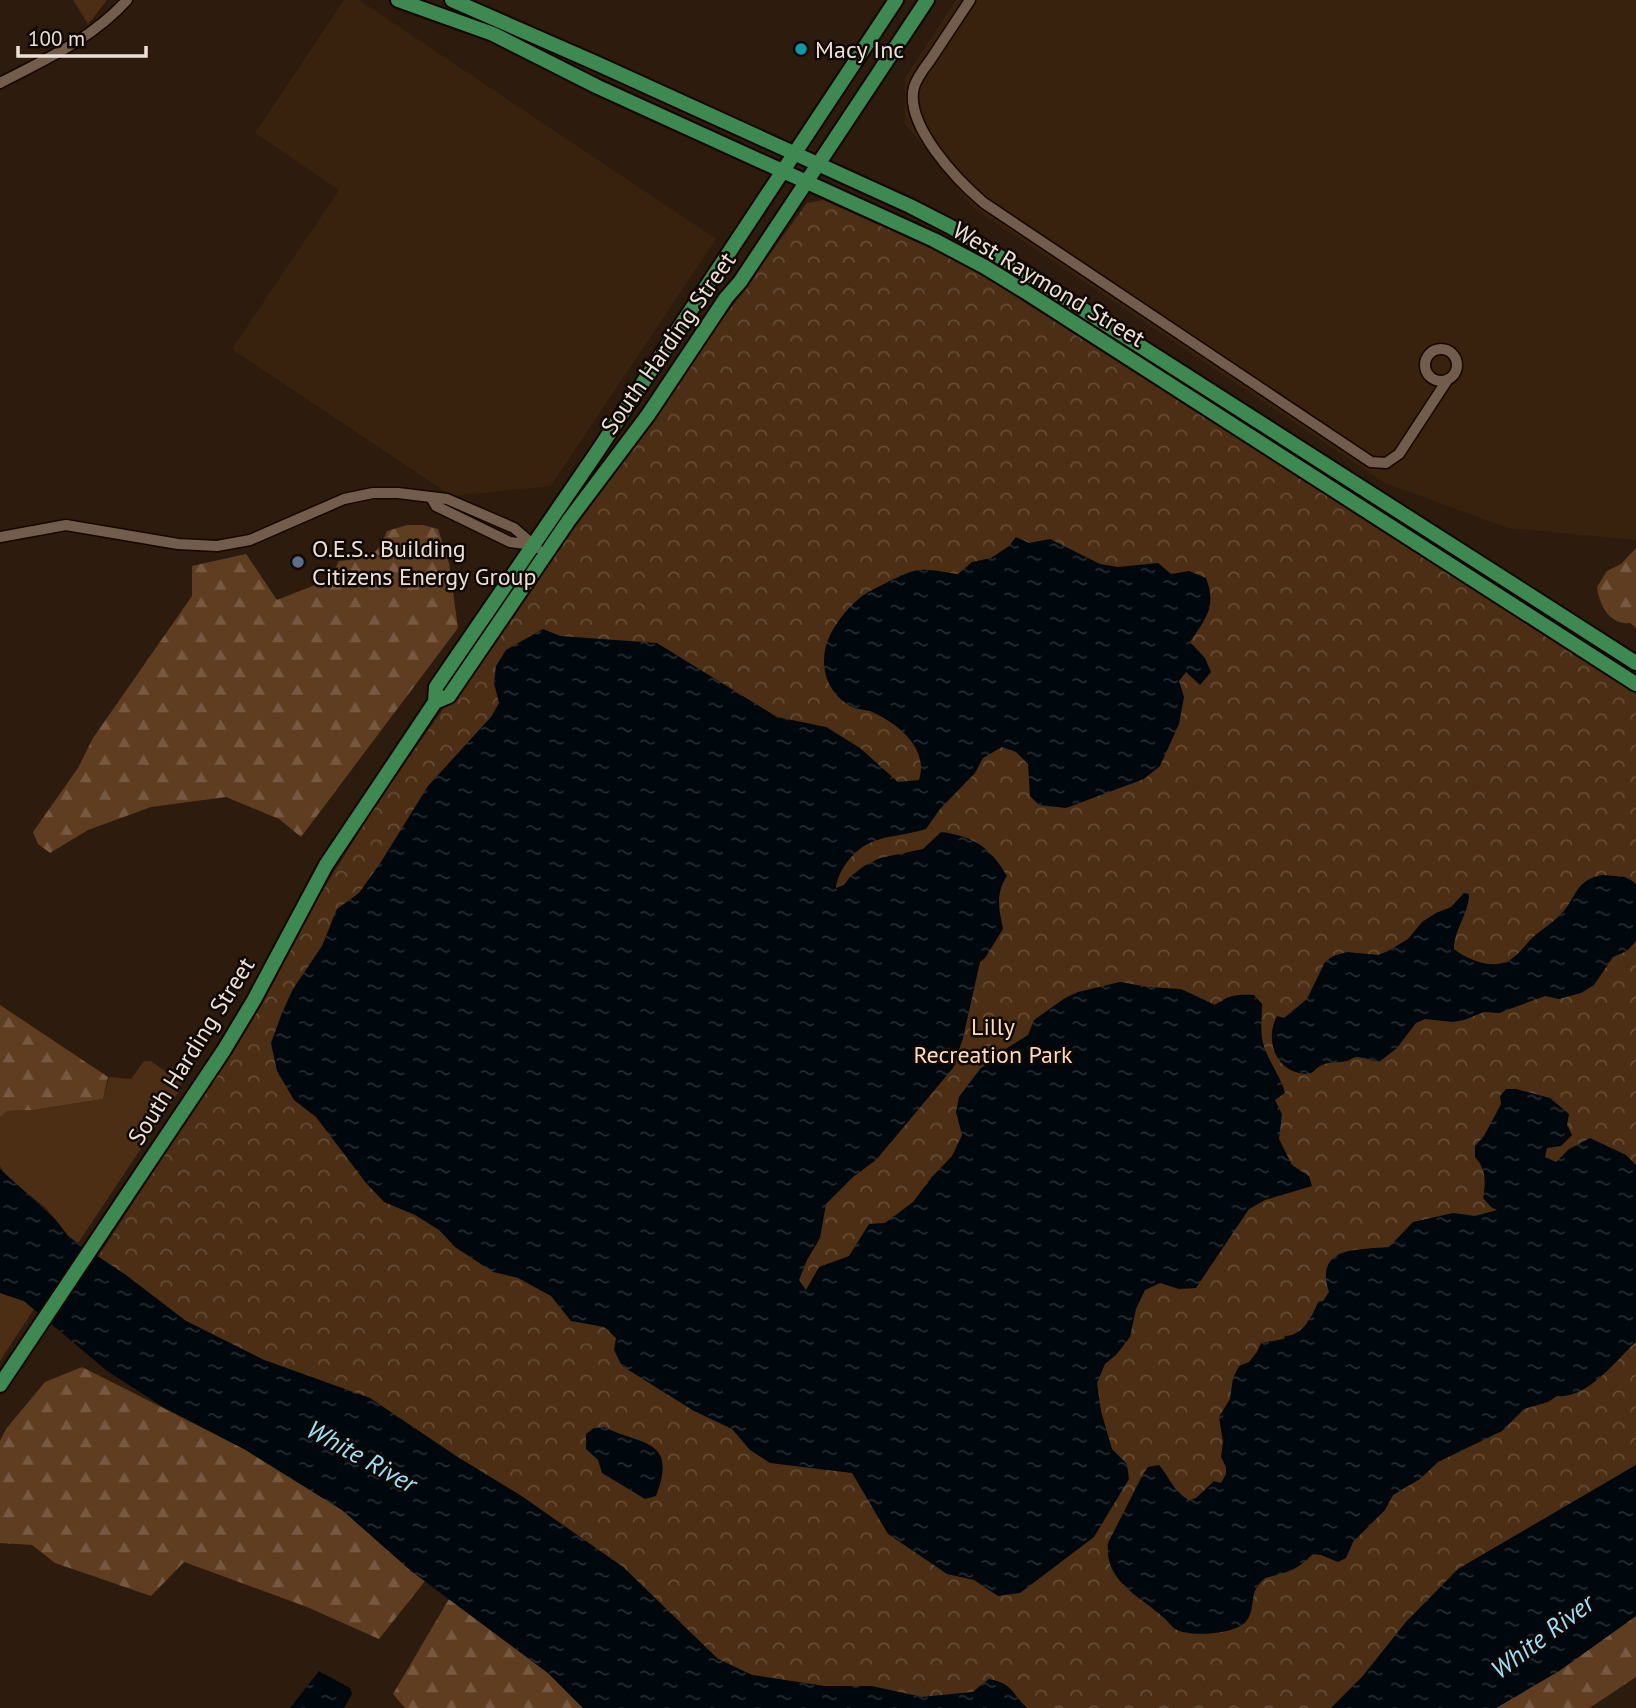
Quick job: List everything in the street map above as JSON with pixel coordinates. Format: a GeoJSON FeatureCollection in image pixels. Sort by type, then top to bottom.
{"type":"FeatureCollection","features":[{"type":"Feature","properties":{"kind":"main road","name":"West Raymond Street"},"geometry":{"type":"LineString","coordinates":[[398,0],[492,34],[598,87],[934,240],[985,267],[1636,684]]}},
{"type":"Feature","properties":{"kind":"main road","name":"West Raymond Street"},"geometry":{"type":"LineString","coordinates":[[452,0],[910,206],[985,247],[1636,663]]}},
{"type":"Feature","properties":{"kind":"main road","name":"South Harding Street"},"geometry":{"type":"LineString","coordinates":[[0,1385],[239,1026],[326,865],[435,702],[436,687],[681,326],[896,0]]}},
{"type":"Feature","properties":{"kind":"main road","name":"South Harding Street"},"geometry":{"type":"LineString","coordinates":[[435,702],[449,696],[546,554],[648,415],[928,0]]}},
{"type":"Feature","properties":{"kind":"main road"},"geometry":{"type":"LineString","coordinates":[[681,326],[697,340]]}},
{"type":"Feature","properties":{"kind":"main road"},"geometry":{"type":"LineString","coordinates":[[1332,489],[1340,474]]}},
{"type":"Feature","properties":{"kind":"street"},"geometry":{"type":"LineString","coordinates":[[0,83],[76,43],[108,19],[127,0]]}},
{"type":"Feature","properties":{"kind":"street"},"geometry":{"type":"LineString","coordinates":[[970,0],[919,76],[913,97],[918,118],[931,143],[953,174],[978,198],[1371,462],[1381,464],[1394,458],[1455,372],[1457,361],[1451,352],[1441,348],[1432,351],[1424,362],[1426,372],[1435,380],[1448,379]]}},
{"type":"Feature","properties":{"kind":"street"},"geometry":{"type":"LineString","coordinates":[[1435,380],[1435,398]]}},
{"type":"Feature","properties":{"kind":"street"},"geometry":{"type":"LineString","coordinates":[[0,537],[66,525],[178,544],[217,546],[250,540],[352,497],[398,493],[432,499],[436,506],[510,542],[533,545],[546,554]]}},
{"type":"Feature","properties":{"kind":"shaded area"},"geometry":{"type":"Polygon","coordinates":[[[344,0],[359,0],[716,239],[551,486],[452,496],[232,349],[339,190],[255,133],[344,0]]]}},
{"type":"Feature","properties":{"kind":"shaded area"},"geometry":{"type":"Polygon","coordinates":[[[956,0],[1636,0],[1636,540],[1508,528],[1385,483],[974,208],[905,124],[905,78],[956,0]]]}},
{"type":"Feature","properties":{"kind":"green space"},"geometry":{"type":"Polygon","coordinates":[[[73,0],[107,0],[88,24],[73,0]]]}},
{"type":"Feature","properties":{"kind":"green space","name":"Lilly Recreation Park"},"geometry":{"type":"Polygon","coordinates":[[[823,200],[947,255],[993,282],[1636,694],[1636,1465],[1458,1569],[1406,1622],[1362,1677],[1331,1708],[1028,1708],[1007,1686],[997,1681],[979,1686],[973,1692],[922,1697],[871,1686],[824,1686],[752,1675],[718,1659],[623,1567],[520,1495],[370,1398],[264,1360],[186,1321],[98,1257],[264,1001],[311,909],[379,800],[555,550],[807,203],[823,200]]]}},
{"type":"Feature","properties":{"kind":"green space"},"geometry":{"type":"Polygon","coordinates":[[[407,525],[438,529],[449,563],[458,628],[301,837],[279,819],[226,797],[151,807],[88,830],[50,853],[38,844],[33,832],[78,768],[93,738],[192,596],[192,566],[246,554],[277,600],[330,579],[339,561],[369,556],[379,548],[387,531],[407,525]]]}},
{"type":"Feature","properties":{"kind":"green space"},"geometry":{"type":"Polygon","coordinates":[[[1636,548],[1636,628],[1630,623],[1616,621],[1606,612],[1597,587],[1607,571],[1621,564],[1636,548]]]}},
{"type":"Feature","properties":{"kind":"green space"},"geometry":{"type":"Polygon","coordinates":[[[0,1005],[108,1077],[103,1099],[33,1110],[7,1111],[0,1117],[0,1005]]]}},
{"type":"Feature","properties":{"kind":"green space"},"geometry":{"type":"Polygon","coordinates":[[[144,1061],[151,1061],[181,1083],[180,1090],[78,1243],[69,1237],[46,1208],[6,1176],[0,1166],[0,1117],[6,1111],[33,1110],[103,1099],[109,1077],[131,1079],[144,1061]]]}},
{"type":"Feature","properties":{"kind":"green space"},"geometry":{"type":"Polygon","coordinates":[[[0,1293],[24,1301],[34,1309],[0,1361],[0,1293]]]}},
{"type":"Feature","properties":{"kind":"green space"},"geometry":{"type":"Polygon","coordinates":[[[82,1367],[244,1449],[342,1510],[425,1581],[379,1639],[307,1607],[184,1562],[151,1596],[55,1563],[32,1545],[0,1543],[0,1441],[6,1429],[45,1382],[82,1367]]]}},
{"type":"Feature","properties":{"kind":"green space"},"geometry":{"type":"Polygon","coordinates":[[[449,1599],[548,1673],[583,1708],[405,1708],[393,1694],[449,1599]]]}},
{"type":"Feature","properties":{"kind":"green space"},"geometry":{"type":"Polygon","coordinates":[[[1636,1616],[1636,1677],[1594,1705],[1589,1708],[1496,1708],[1559,1671],[1636,1616]]]}},
{"type":"Feature","properties":{"kind":"water"},"geometry":{"type":"Polygon","coordinates":[[[1016,537],[1029,543],[1050,539],[1100,564],[1118,567],[1158,563],[1171,574],[1189,571],[1206,578],[1210,605],[1205,619],[1190,642],[1205,658],[1211,672],[1200,685],[1186,672],[1179,681],[1184,697],[1179,724],[1160,766],[1144,779],[1066,808],[1039,805],[1030,796],[1028,764],[1016,752],[1002,747],[983,758],[975,773],[940,809],[926,829],[865,845],[844,867],[836,888],[844,885],[864,866],[880,858],[923,849],[941,832],[972,840],[995,858],[1007,876],[999,895],[1003,929],[980,962],[963,1038],[953,1068],[876,1160],[853,1177],[826,1204],[820,1238],[799,1280],[806,1290],[819,1267],[849,1256],[869,1224],[885,1223],[913,1202],[952,1156],[962,1135],[956,1112],[959,1097],[980,1069],[1028,1035],[1034,1020],[1065,998],[1078,992],[1120,982],[1181,989],[1215,1005],[1233,996],[1254,995],[1262,1004],[1263,1043],[1285,1093],[1275,1100],[1282,1114],[1279,1139],[1292,1165],[1309,1176],[1312,1186],[1265,1200],[1249,1209],[1196,1288],[1179,1289],[1160,1283],[1145,1290],[1136,1309],[1130,1337],[1105,1364],[1097,1383],[1101,1411],[1112,1449],[1127,1464],[1129,1479],[1094,1537],[1020,1593],[998,1596],[974,1580],[947,1574],[888,1534],[852,1473],[770,1463],[750,1450],[732,1429],[694,1411],[622,1366],[614,1350],[616,1338],[604,1327],[571,1321],[551,1296],[518,1278],[493,1272],[455,1247],[439,1230],[415,1215],[384,1202],[366,1183],[316,1117],[294,1100],[277,1071],[271,1043],[293,989],[322,946],[337,909],[359,893],[428,786],[491,717],[499,703],[494,683],[496,666],[506,650],[543,629],[560,636],[657,643],[777,717],[826,727],[860,748],[898,782],[919,780],[920,758],[909,739],[892,723],[870,711],[852,707],[835,693],[829,684],[824,664],[827,643],[844,613],[869,592],[915,571],[958,574],[972,562],[991,558],[1009,546],[1016,537]]]}},
{"type":"Feature","properties":{"kind":"water"},"geometry":{"type":"Polygon","coordinates":[[[1603,875],[1627,877],[1636,884],[1636,941],[1627,951],[1613,957],[1594,985],[1581,993],[1559,999],[1545,996],[1499,1013],[1484,1012],[1453,1022],[1425,1019],[1416,1023],[1397,1048],[1379,1062],[1356,1057],[1323,1064],[1306,1074],[1287,1068],[1275,1054],[1272,1035],[1277,1016],[1284,1018],[1307,999],[1325,962],[1333,956],[1347,952],[1378,955],[1388,951],[1408,939],[1422,922],[1451,907],[1464,893],[1469,894],[1467,908],[1456,935],[1454,949],[1475,961],[1500,964],[1517,955],[1532,938],[1559,917],[1582,884],[1603,875]]]}},
{"type":"Feature","properties":{"kind":"water"},"geometry":{"type":"Polygon","coordinates":[[[1506,1089],[1550,1098],[1569,1114],[1567,1125],[1572,1135],[1561,1146],[1547,1148],[1545,1157],[1556,1162],[1569,1149],[1590,1138],[1626,1155],[1636,1165],[1636,1342],[1600,1377],[1579,1392],[1557,1396],[1548,1402],[1524,1409],[1502,1431],[1438,1462],[1420,1479],[1393,1495],[1385,1510],[1353,1542],[1346,1558],[1338,1562],[1313,1554],[1291,1570],[1265,1578],[1256,1589],[1250,1614],[1242,1625],[1228,1631],[1208,1634],[1188,1633],[1174,1628],[1125,1586],[1111,1568],[1108,1556],[1108,1543],[1142,1476],[1148,1467],[1159,1465],[1175,1488],[1189,1500],[1196,1498],[1214,1481],[1221,1483],[1226,1467],[1221,1457],[1223,1442],[1219,1417],[1230,1399],[1233,1378],[1239,1366],[1249,1362],[1261,1343],[1284,1339],[1306,1325],[1318,1302],[1323,1301],[1329,1292],[1326,1277],[1333,1258],[1352,1250],[1389,1247],[1413,1222],[1453,1213],[1475,1216],[1497,1210],[1483,1198],[1484,1176],[1475,1157],[1475,1146],[1484,1136],[1501,1104],[1500,1096],[1506,1089]]]}},
{"type":"Feature","properties":{"kind":"water","name":"White River"},"geometry":{"type":"Polygon","coordinates":[[[0,1169],[55,1219],[69,1237],[126,1275],[186,1321],[264,1360],[370,1398],[520,1495],[623,1567],[718,1659],[752,1675],[824,1686],[871,1686],[922,1697],[973,1692],[989,1679],[1009,1687],[1028,1708],[583,1708],[548,1673],[411,1571],[342,1510],[244,1449],[163,1407],[107,1371],[24,1301],[0,1293],[0,1169]]]}},
{"type":"Feature","properties":{"kind":"water"},"geometry":{"type":"Polygon","coordinates":[[[604,1427],[643,1442],[659,1454],[662,1477],[656,1496],[645,1499],[602,1473],[598,1460],[586,1449],[586,1434],[594,1428],[604,1427]]]}},
{"type":"Feature","properties":{"kind":"water","name":"White River"},"geometry":{"type":"Polygon","coordinates":[[[1636,1465],[1636,1616],[1559,1671],[1496,1708],[1331,1708],[1362,1677],[1406,1622],[1458,1569],[1636,1465]]]}},
{"type":"Feature","properties":{"kind":"water"},"geometry":{"type":"Polygon","coordinates":[[[319,1671],[350,1688],[352,1694],[344,1708],[290,1708],[319,1671]]]}},
{"type":"Feature","properties":{"kind":"place","name":"Macy Inc"},"geometry":{"type":"Point","coordinates":[801,49]}},
{"type":"Feature","properties":{"kind":"place","name":"O.E.S.. Building Citizens Energy Group"},"geometry":{"type":"Point","coordinates":[298,562]}}]}
